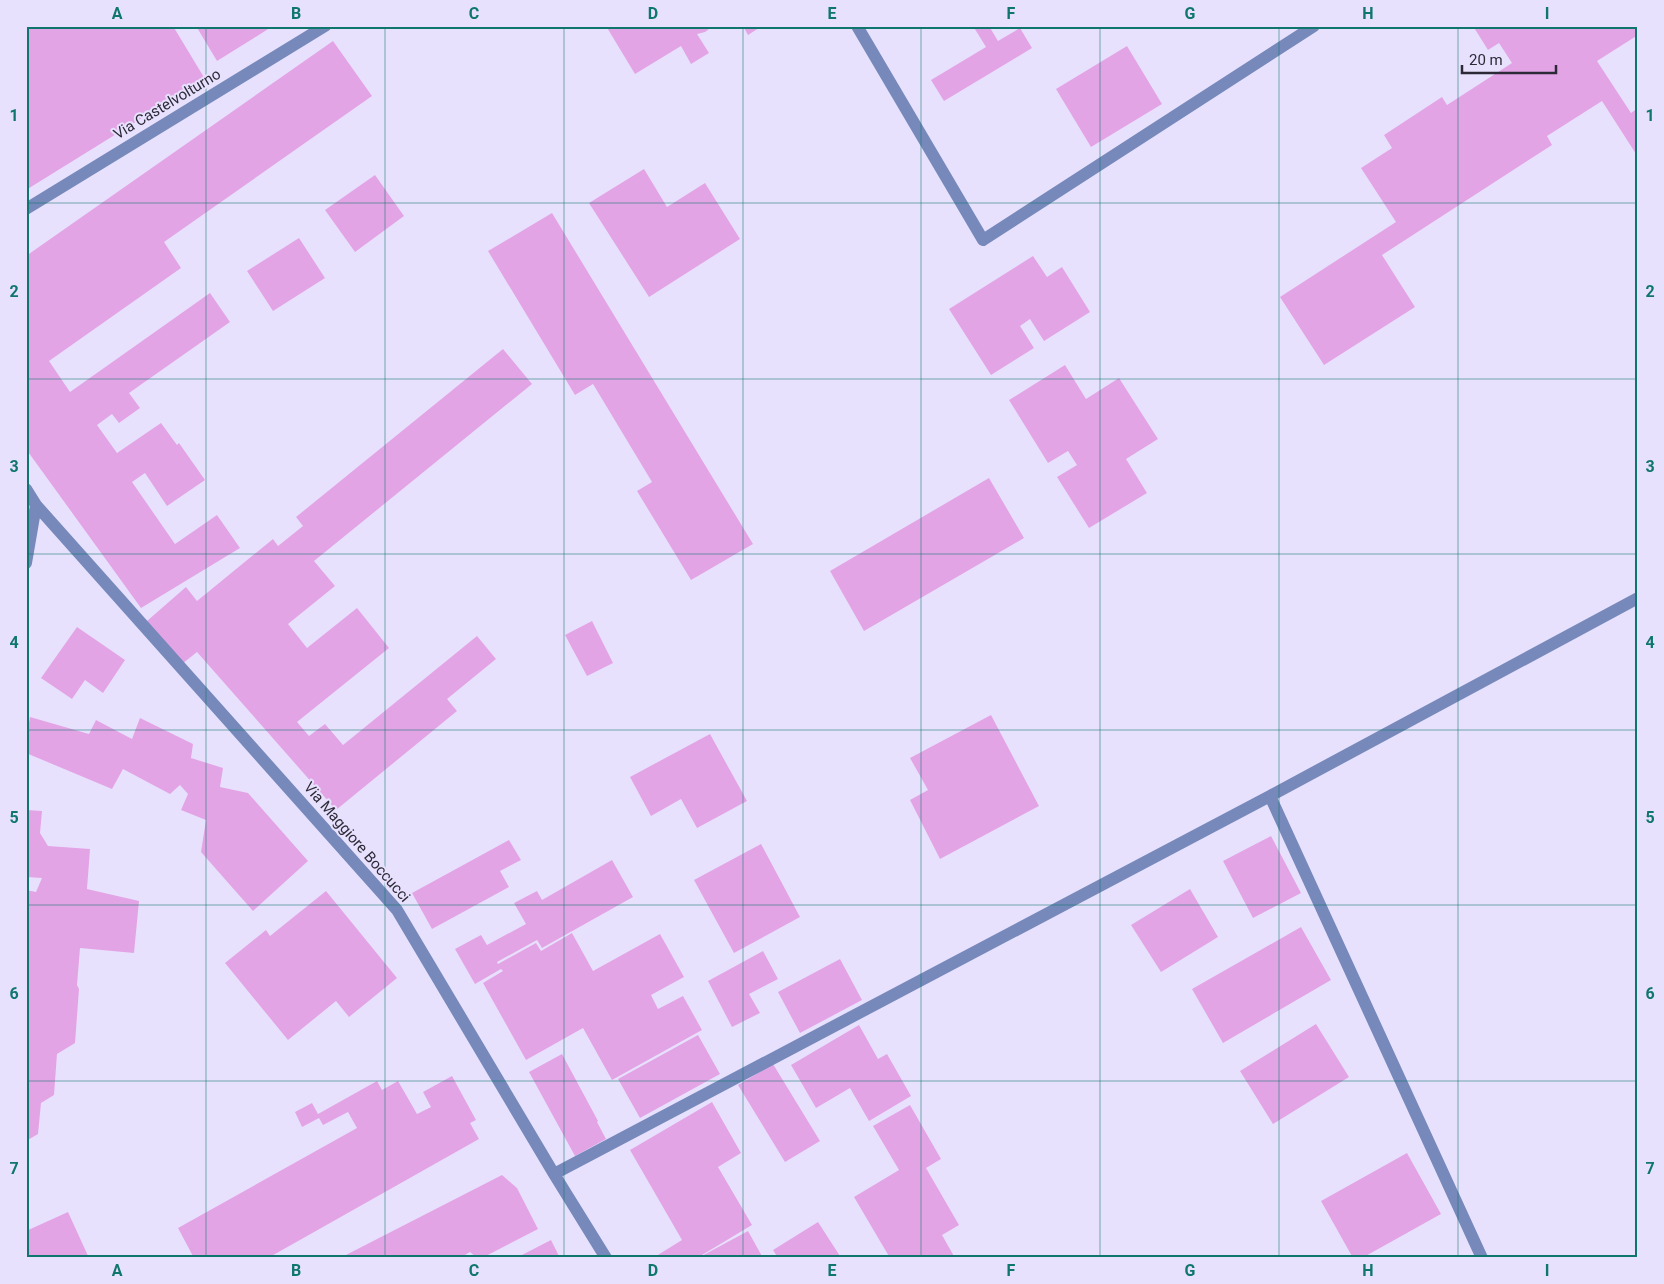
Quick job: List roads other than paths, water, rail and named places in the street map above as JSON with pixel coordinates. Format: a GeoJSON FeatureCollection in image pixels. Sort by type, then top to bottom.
{"type":"FeatureCollection","features":[{"type":"Feature","properties":{"kind":"street","name":"Via Castelvolturno"},"geometry":{"type":"LineString","coordinates":[[26,209],[325,26]]}},
{"type":"Feature","properties":{"kind":"street"},"geometry":{"type":"LineString","coordinates":[[857,26],[983,240],[1314,26]]}},
{"type":"Feature","properties":{"kind":"street","name":"Via Maggiore Boccucci"},"geometry":{"type":"LineString","coordinates":[[26,489],[36,505],[397,910],[606,1258]]}},
{"type":"Feature","properties":{"kind":"street"},"geometry":{"type":"LineString","coordinates":[[26,562],[36,505]]}},
{"type":"Feature","properties":{"kind":"street"},"geometry":{"type":"LineString","coordinates":[[554,1174],[1270,796],[1638,598]]}},
{"type":"Feature","properties":{"kind":"street"},"geometry":{"type":"LineString","coordinates":[[1270,796],[1482,1258]]}}]}
